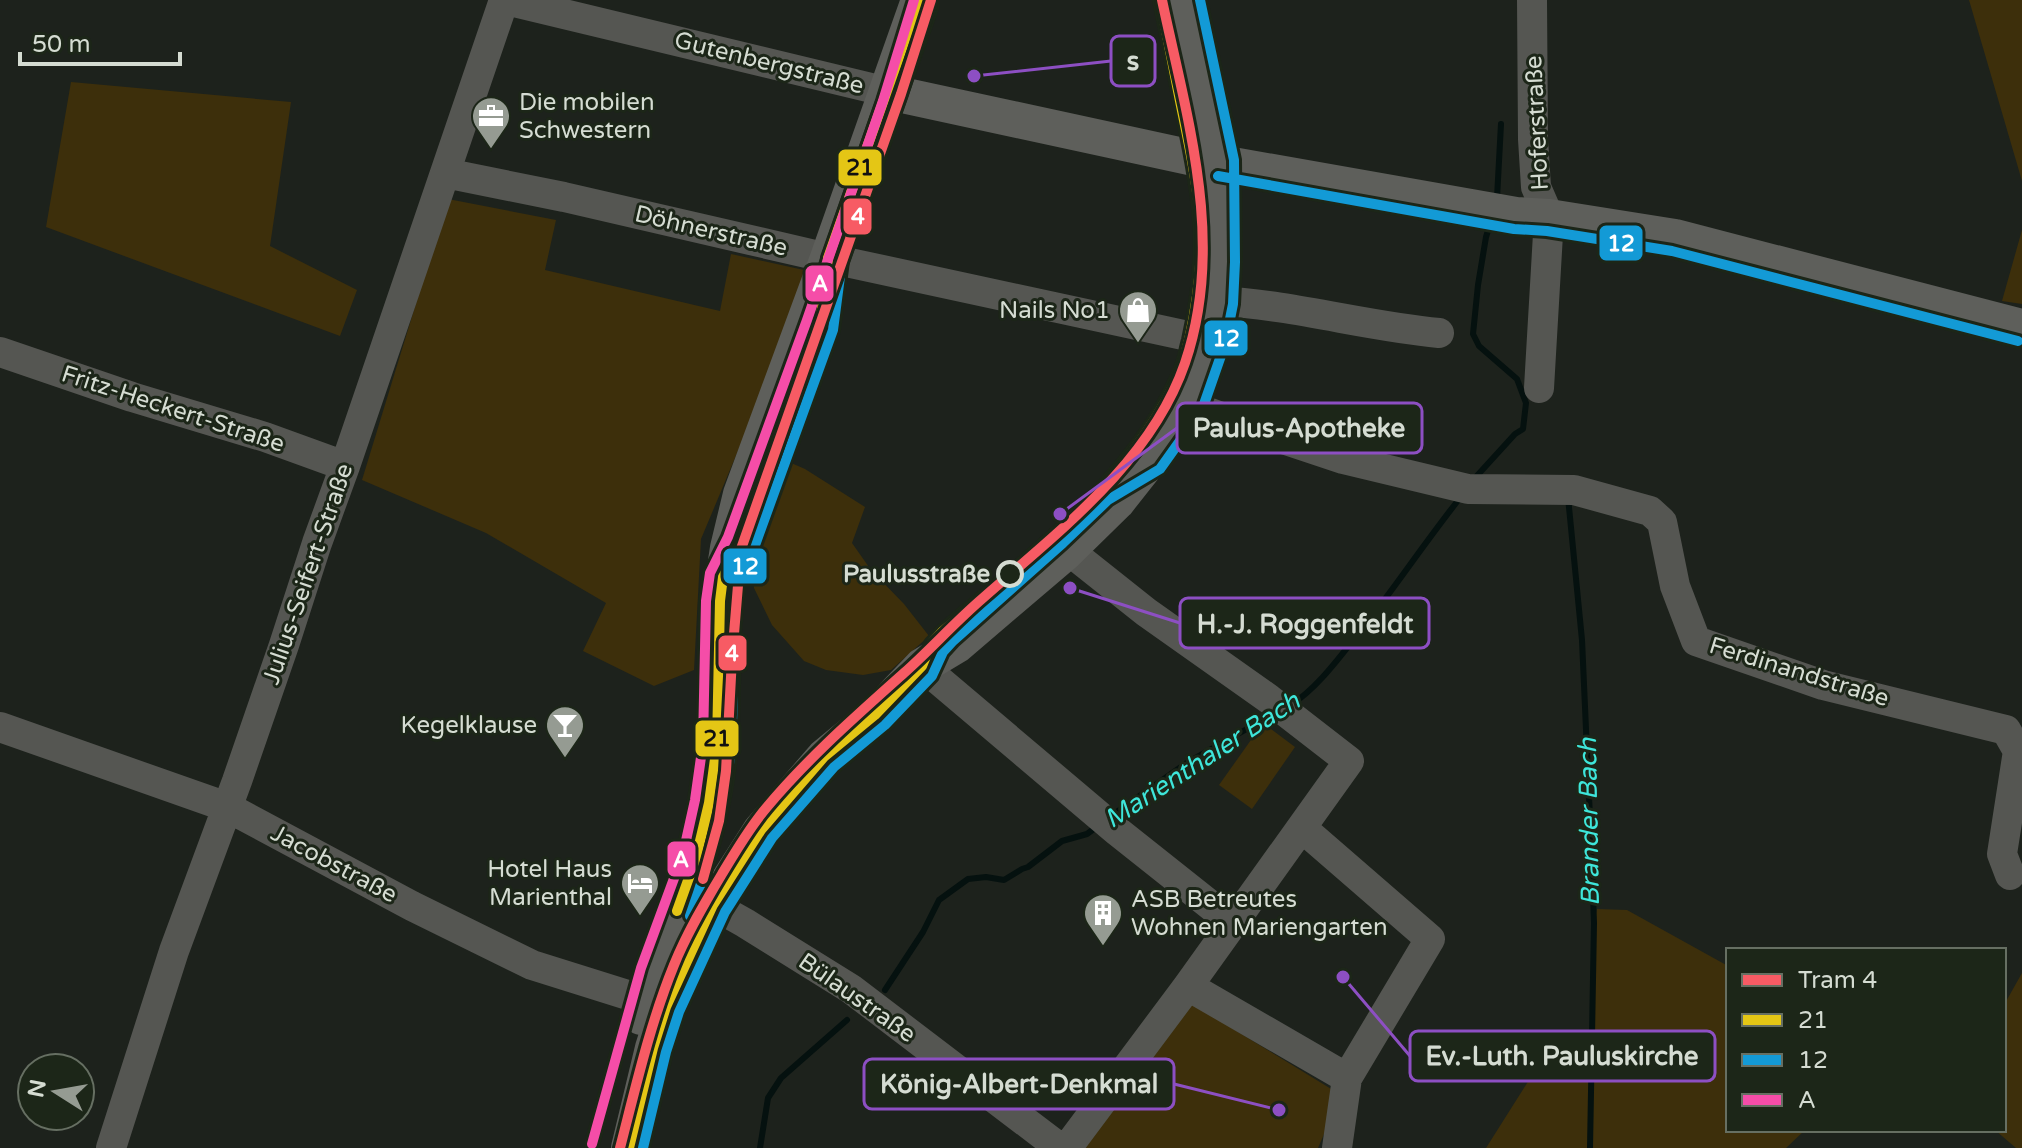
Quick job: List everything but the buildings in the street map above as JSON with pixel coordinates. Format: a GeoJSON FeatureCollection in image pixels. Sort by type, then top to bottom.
{"type":"FeatureCollection","features":[{"type":"Feature","properties":{"kind":"main road"},"geometry":{"type":"LineString","coordinates":[[698,900],[696,858],[709,803],[717,744],[720,601],[734,519],[919,0]]}},
{"type":"Feature","properties":{"kind":"main road"},"geometry":{"type":"LineString","coordinates":[[605,1148],[656,1004],[698,900],[824,757],[875,715],[922,666],[957,645],[1068,550],[1117,502],[1189,405],[1211,341],[1219,301],[1220,162],[1186,0]]}},
{"type":"Feature","properties":{"kind":"main road","name":"Gutenbergstraße"},"geometry":{"type":"LineString","coordinates":[[888,92],[1195,159],[1468,208],[1675,237],[2022,327]]}},
{"type":"Feature","properties":{"kind":"main road"},"geometry":{"type":"LineString","coordinates":[[709,803],[714,815],[725,826],[747,831],[761,830]]}},
{"type":"Feature","properties":{"kind":"main road"},"geometry":{"type":"LineString","coordinates":[[629,1148],[653,1048],[656,1004]]}},
{"type":"Feature","properties":{"kind":"street","name":"Gutenbergstraße"},"geometry":{"type":"LineString","coordinates":[[505,0],[888,92]]}},
{"type":"Feature","properties":{"kind":"street","name":"Julius-Seifert-Straße"},"geometry":{"type":"LineString","coordinates":[[111,1148],[174,951],[227,807],[505,0]]}},
{"type":"Feature","properties":{"kind":"street","name":"Hoferstraße"},"geometry":{"type":"LineString","coordinates":[[1532,0],[1536,187],[1533,216],[1539,388]]}},
{"type":"Feature","properties":{"kind":"street","name":"Döhnerstraße"},"geometry":{"type":"LineString","coordinates":[[445,173],[1211,341]]}},
{"type":"Feature","properties":{"kind":"street"},"geometry":{"type":"LineString","coordinates":[[1219,301],[1439,333]]}},
{"type":"Feature","properties":{"kind":"street","name":"Fritz-Heckert-Straße"},"geometry":{"type":"LineString","coordinates":[[0,352],[132,397],[265,437],[345,466]]}},
{"type":"Feature","properties":{"kind":"street","name":"Ferdinandstraße"},"geometry":{"type":"LineString","coordinates":[[1189,405],[1343,459],[1463,488],[1574,490],[1650,511],[1662,522],[1675,586],[1696,641],[1823,685],[2006,730],[2018,751],[2002,854],[2010,875]]}},
{"type":"Feature","properties":{"kind":"street"},"geometry":{"type":"LineString","coordinates":[[1067,1148],[1349,761],[1269,699],[1146,612],[1068,550]]}},
{"type":"Feature","properties":{"kind":"street"},"geometry":{"type":"LineString","coordinates":[[922,666],[1088,807],[1219,912]]}},
{"type":"Feature","properties":{"kind":"street","name":"Jacobstraße"},"geometry":{"type":"LineString","coordinates":[[0,727],[227,807],[412,906],[532,965],[656,1004]]}},
{"type":"Feature","properties":{"kind":"street"},"geometry":{"type":"LineString","coordinates":[[1302,828],[1430,939],[1347,1078],[1337,1148]]}},
{"type":"Feature","properties":{"kind":"street","name":"Bülaustraße"},"geometry":{"type":"LineString","coordinates":[[698,900],[851,989],[1060,1148]]}},
{"type":"Feature","properties":{"kind":"street"},"geometry":{"type":"LineString","coordinates":[[1188,986],[1347,1078]]}},
{"type":"Feature","properties":{"kind":"shaded area"},"geometry":{"type":"Polygon","coordinates":[[[1969,0],[2022,0],[2022,181],[1969,0]]]}},
{"type":"Feature","properties":{"kind":"shaded area"},"geometry":{"type":"Polygon","coordinates":[[[71,82],[291,102],[270,246],[357,290],[340,336],[46,227],[71,82]]]}},
{"type":"Feature","properties":{"kind":"shaded area"},"geometry":{"type":"Polygon","coordinates":[[[448,199],[556,220],[545,270],[720,311],[731,254],[813,272],[701,539],[694,670],[654,686],[583,651],[606,603],[486,533],[362,480],[448,199]]]}},
{"type":"Feature","properties":{"kind":"shaded area"},"geometry":{"type":"Polygon","coordinates":[[[2022,230],[2022,304],[2002,301],[2022,230]]]}},
{"type":"Feature","properties":{"kind":"shaded area"},"geometry":{"type":"Polygon","coordinates":[[[789,462],[865,507],[852,543],[871,570],[929,636],[891,670],[863,675],[826,670],[804,661],[772,625],[754,588],[751,557],[759,523],[781,467],[789,462]]]}},
{"type":"Feature","properties":{"kind":"shaded area"},"geometry":{"type":"Polygon","coordinates":[[[1263,723],[1295,747],[1252,809],[1219,785],[1263,723]]]}},
{"type":"Feature","properties":{"kind":"shaded area"},"geometry":{"type":"Polygon","coordinates":[[[1597,909],[1627,910],[1726,965],[1726,1132],[1803,1132],[1786,1148],[1486,1148],[1541,1061],[1591,1053],[1594,923],[1597,909]]]}},
{"type":"Feature","properties":{"kind":"shaded area"},"geometry":{"type":"Polygon","coordinates":[[[2022,973],[2022,1148],[2016,1148],[1997,1132],[2006,1132],[2006,1001],[2022,973]]]}},
{"type":"Feature","properties":{"kind":"shaded area"},"geometry":{"type":"Polygon","coordinates":[[[1186,1000],[1341,1095],[1318,1148],[1085,1148],[1186,1000]]]}},
{"type":"Feature","properties":{"kind":"waterway","name":"Marienthaler Bach"},"geometry":{"type":"LineString","coordinates":[[1497,198],[1501,124]]}},
{"type":"Feature","properties":{"kind":"waterway","name":"Marienthaler Bach"},"geometry":{"type":"LineString","coordinates":[[1474,479],[1523,429],[1526,403],[1517,379],[1479,346],[1473,334],[1478,285],[1491,221]]}},
{"type":"Feature","properties":{"kind":"waterway","name":"Brander Bach"},"geometry":{"type":"LineString","coordinates":[[1568,497],[1582,640],[1594,923],[1590,1148]]}},
{"type":"Feature","properties":{"kind":"waterway","name":"Marienthaler Bach"},"geometry":{"type":"LineString","coordinates":[[1291,705],[1310,690],[1335,662],[1460,498]]}},
{"type":"Feature","properties":{"kind":"waterway","name":"Marienthaler Bach"},"geometry":{"type":"LineString","coordinates":[[1111,816],[1188,762],[1273,712]]}},
{"type":"Feature","properties":{"kind":"waterway","name":"Marienthaler Bach"},"geometry":{"type":"LineString","coordinates":[[885,990],[923,932],[939,900],[968,879],[986,877],[1004,880],[1028,867],[1062,841],[1087,834],[1099,825]]}},
{"type":"Feature","properties":{"kind":"waterway","name":"Marienthaler Bach"},"geometry":{"type":"LineString","coordinates":[[760,1148],[768,1098],[781,1078],[847,1020]]}},
{"type":"Feature","properties":{"kind":"tram line","name":"4"},"geometry":{"type":"LineString","coordinates":[[703,879],[719,821],[726,771],[741,549],[931,0]]}},
{"type":"Feature","properties":{"kind":"tram line","name":"4"},"geometry":{"type":"LineString","coordinates":[[620,1148],[651,1032],[674,965],[702,908],[754,823],[799,771],[833,738],[1100,492],[1150,432],[1170,399],[1185,363],[1197,318],[1202,272],[1202,227],[1191,135],[1162,0]]}},
{"type":"Feature","properties":{"kind":"transit line","name":"A"},"geometry":{"type":"LineString","coordinates":[[592,1144],[641,968],[683,854],[695,800],[703,743],[706,601],[710,573],[728,537],[807,320],[883,101],[914,0]]}},
{"type":"Feature","properties":{"kind":"transit line","name":"21"},"geometry":{"type":"LineString","coordinates":[[677,911],[696,858],[709,803],[717,744],[723,577],[741,543],[820,325],[828,258],[919,0]]}},
{"type":"Feature","properties":{"kind":"transit line","name":"21"},"geometry":{"type":"LineString","coordinates":[[629,1148],[666,1007],[713,905],[761,830],[824,757],[875,715],[922,666],[931,644],[943,631],[1045,544],[1109,481],[1161,409],[1181,369],[1197,295],[1200,220],[1192,160],[1160,0]]}},
{"type":"Feature","properties":{"kind":"transit line","name":"12"},"geometry":{"type":"LineString","coordinates":[[643,1148],[679,1012],[725,912],[772,838],[834,767],[885,725],[932,676],[943,652],[953,641],[1108,500],[1160,469],[1202,410],[1225,344],[1233,304],[1235,262],[1234,160],[1200,0]]}},
{"type":"Feature","properties":{"kind":"transit line","name":"12"},"geometry":{"type":"LineString","coordinates":[[690,916],[726,787],[733,708],[737,581],[754,548],[833,330],[842,261],[932,5]]}},
{"type":"Feature","properties":{"kind":"transit line","name":"12"},"geometry":{"type":"LineString","coordinates":[[1218,176],[1514,229],[1547,231],[1672,251],[2018,341]]}},
{"type":"Feature","properties":{"kind":"place","name":"s"},"geometry":{"type":"Point","coordinates":[974,76]}},
{"type":"Feature","properties":{"kind":"place","name":"Die mobilen Schwestern"},"geometry":{"type":"Point","coordinates":[491,150]}},
{"type":"Feature","properties":{"kind":"place","name":"Nails No1"},"geometry":{"type":"Point","coordinates":[1138,344]}},
{"type":"Feature","properties":{"kind":"place","name":"Paulus-Apotheke"},"geometry":{"type":"Point","coordinates":[1060,514]}},
{"type":"Feature","properties":{"kind":"place","name":"Paulusstraße"},"geometry":{"type":"Point","coordinates":[1010,574]}},
{"type":"Feature","properties":{"kind":"place","name":"H.-J. Roggenfeldt"},"geometry":{"type":"Point","coordinates":[1070,588]}},
{"type":"Feature","properties":{"kind":"place","name":"Kegelklause"},"geometry":{"type":"Point","coordinates":[565,759]}},
{"type":"Feature","properties":{"kind":"place","name":"Hotel Haus Marienthal"},"geometry":{"type":"Point","coordinates":[640,917]}},
{"type":"Feature","properties":{"kind":"place","name":"ASB Betreutes Wohnen Mariengarten"},"geometry":{"type":"Point","coordinates":[1103,947]}},
{"type":"Feature","properties":{"kind":"place","name":"Ev.-Luth. Pauluskirche"},"geometry":{"type":"Point","coordinates":[1343,977]}},
{"type":"Feature","properties":{"kind":"place","name":"König-Albert-Denkmal"},"geometry":{"type":"Point","coordinates":[1279,1110]}}]}
